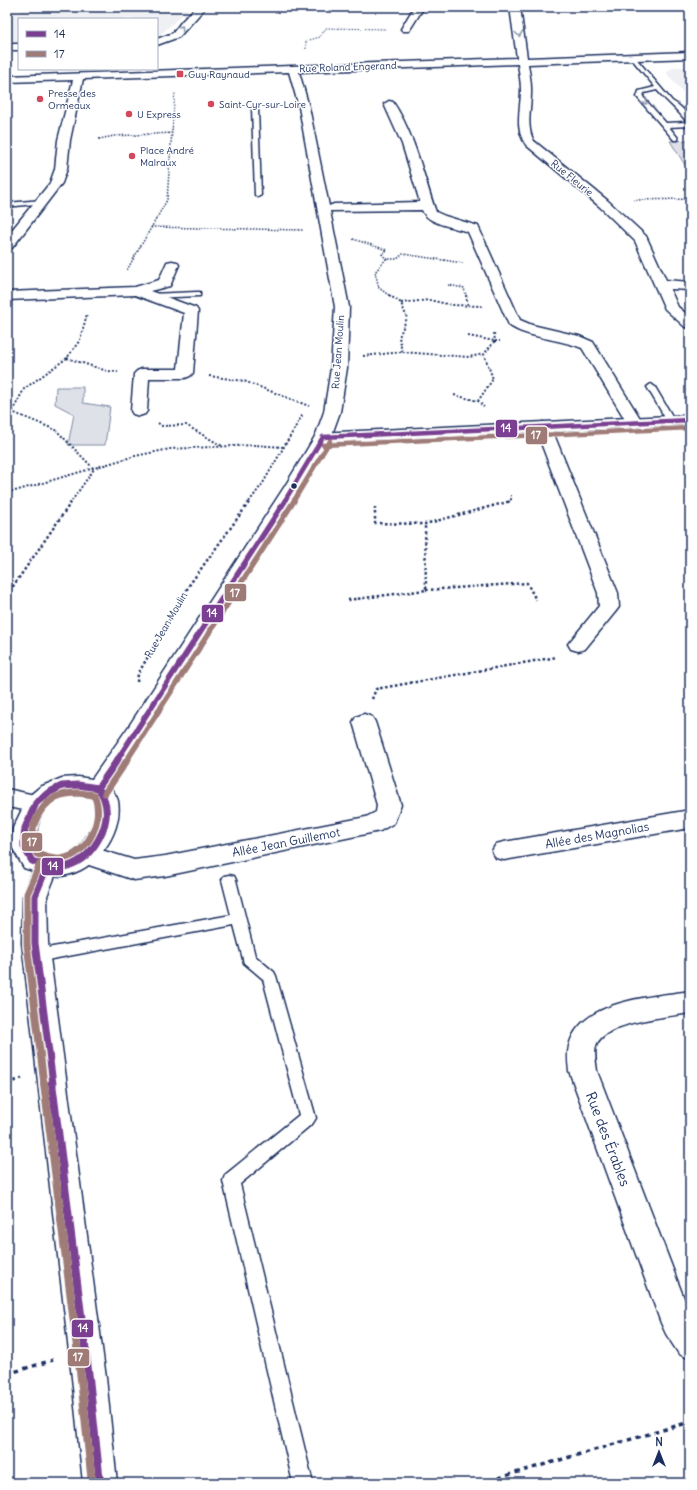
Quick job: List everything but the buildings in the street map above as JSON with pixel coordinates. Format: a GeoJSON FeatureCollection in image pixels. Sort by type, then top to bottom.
{"type":"FeatureCollection","features":[{"type":"Feature","properties":{"kind":"street"},"geometry":{"type":"LineString","coordinates":[[158,42],[176,35],[184,23],[201,7]]}},
{"type":"Feature","properties":{"kind":"street"},"geometry":{"type":"LineString","coordinates":[[406,29],[419,7]]}},
{"type":"Feature","properties":{"kind":"street","name":"Rue Fleurie"},"geometry":{"type":"LineString","coordinates":[[515,7],[526,89],[524,121],[526,137],[530,143],[641,238],[672,309],[690,324]]}},
{"type":"Feature","properties":{"kind":"street"},"geometry":{"type":"LineString","coordinates":[[7,47],[18,47]]}},
{"type":"Feature","properties":{"kind":"street","name":"Rue Roland Engerand"},"geometry":{"type":"LineString","coordinates":[[7,79],[690,55]]}},
{"type":"Feature","properties":{"kind":"street","name":"Rue Jean Moulin"},"geometry":{"type":"LineString","coordinates":[[98,788],[137,731],[166,683],[294,486],[323,437],[332,412],[339,368],[342,308],[304,107],[299,69]]}},
{"type":"Feature","properties":{"kind":"street"},"geometry":{"type":"LineString","coordinates":[[7,245],[56,183],[61,169],[64,140],[79,76]]}},
{"type":"Feature","properties":{"kind":"street"},"geometry":{"type":"LineString","coordinates":[[389,104],[399,120],[410,149],[430,214],[473,229],[514,322],[519,326],[574,339],[588,345],[635,423]]}},
{"type":"Feature","properties":{"kind":"street"},"geometry":{"type":"LineString","coordinates":[[334,208],[427,206]]}},
{"type":"Feature","properties":{"kind":"street"},"geometry":{"type":"LineString","coordinates":[[7,296],[136,291],[165,283],[172,265]]}},
{"type":"Feature","properties":{"kind":"street"},"geometry":{"type":"LineString","coordinates":[[660,284],[690,286]]}},
{"type":"Feature","properties":{"kind":"street"},"geometry":{"type":"LineString","coordinates":[[136,291],[191,311],[185,373],[142,374],[138,411]]}},
{"type":"Feature","properties":{"kind":"street"},"geometry":{"type":"LineString","coordinates":[[323,437],[690,420]]}},
{"type":"Feature","properties":{"kind":"street"},"geometry":{"type":"LineString","coordinates":[[543,427],[608,593],[609,606],[602,618],[578,644]]}},
{"type":"Feature","properties":{"kind":"street","name":"Allée Jean Guillemot"},"geometry":{"type":"LineString","coordinates":[[88,854],[134,870],[165,866],[372,825],[386,817],[389,805],[364,722]]}},
{"type":"Feature","properties":{"kind":"street"},"geometry":{"type":"LineString","coordinates":[[78,785],[98,788],[106,800],[106,817],[98,840],[88,854],[70,866],[47,867],[32,861],[24,847],[24,838],[25,828],[36,803],[48,793],[62,786],[78,785]]}},
{"type":"Feature","properties":{"kind":"street"},"geometry":{"type":"LineString","coordinates":[[7,798],[36,803]]}},
{"type":"Feature","properties":{"kind":"street","name":"Allée des Magnolias"},"geometry":{"type":"LineString","coordinates":[[504,851],[690,819]]}},
{"type":"Feature","properties":{"kind":"street"},"geometry":{"type":"LineString","coordinates":[[47,867],[35,896],[36,956],[86,1350],[100,1483]]}},
{"type":"Feature","properties":{"kind":"street","name":"Rue des Érables"},"geometry":{"type":"LineString","coordinates":[[690,1002],[613,1016],[597,1025],[586,1037],[581,1053],[583,1071],[677,1323],[690,1342]]}},
{"type":"Feature","properties":{"kind":"lane"},"geometry":{"type":"LineString","coordinates":[[634,58],[670,102],[678,107],[690,123]]}},
{"type":"Feature","properties":{"kind":"lane"},"geometry":{"type":"LineString","coordinates":[[659,88],[641,92],[640,97],[676,139]]}},
{"type":"Feature","properties":{"kind":"lane"},"geometry":{"type":"LineString","coordinates":[[255,108],[258,195]]}},
{"type":"Feature","properties":{"kind":"lane"},"geometry":{"type":"LineString","coordinates":[[665,125],[690,123]]}},
{"type":"Feature","properties":{"kind":"lane"},"geometry":{"type":"LineString","coordinates":[[7,205],[42,202]]}},
{"type":"Feature","properties":{"kind":"lane"},"geometry":{"type":"LineString","coordinates":[[150,296],[197,294]]}},
{"type":"Feature","properties":{"kind":"lane"},"geometry":{"type":"LineString","coordinates":[[651,387],[671,421]]}},
{"type":"Feature","properties":{"kind":"lane"},"geometry":{"type":"LineString","coordinates":[[229,880],[248,959],[269,976],[308,1118],[231,1181],[303,1483]]}},
{"type":"Feature","properties":{"kind":"lane"},"geometry":{"type":"LineString","coordinates":[[36,956],[238,919]]}},
{"type":"Feature","properties":{"kind":"path"},"geometry":{"type":"LineString","coordinates":[[299,69],[306,41],[320,37],[326,28],[406,29]]}},
{"type":"Feature","properties":{"kind":"path"},"geometry":{"type":"LineString","coordinates":[[115,292],[167,200],[173,134],[176,74]]}},
{"type":"Feature","properties":{"kind":"path"},"geometry":{"type":"LineString","coordinates":[[99,139],[114,136],[173,134]]}},
{"type":"Feature","properties":{"kind":"path"},"geometry":{"type":"LineString","coordinates":[[630,201],[690,198]]}},
{"type":"Feature","properties":{"kind":"path"},"geometry":{"type":"LineString","coordinates":[[151,227],[308,230]]}},
{"type":"Feature","properties":{"kind":"path"},"geometry":{"type":"LineString","coordinates":[[349,237],[387,250],[382,254],[386,259]]}},
{"type":"Feature","properties":{"kind":"path"},"geometry":{"type":"LineString","coordinates":[[402,352],[399,337],[407,318],[401,303],[379,288],[375,272],[386,259],[397,259],[403,254],[464,263]]}},
{"type":"Feature","properties":{"kind":"path"},"geometry":{"type":"LineString","coordinates":[[448,285],[464,288],[468,306]]}},
{"type":"Feature","properties":{"kind":"path"},"geometry":{"type":"LineString","coordinates":[[7,422],[24,389],[67,358],[80,340],[85,326],[92,293]]}},
{"type":"Feature","properties":{"kind":"path"},"geometry":{"type":"LineString","coordinates":[[401,303],[429,300],[468,306],[482,306],[486,311]]}},
{"type":"Feature","properties":{"kind":"path"},"geometry":{"type":"LineString","coordinates":[[362,356],[402,352],[469,357],[484,354],[495,341],[494,327]]}},
{"type":"Feature","properties":{"kind":"path"},"geometry":{"type":"LineString","coordinates":[[468,336],[501,341]]}},
{"type":"Feature","properties":{"kind":"path"},"geometry":{"type":"LineString","coordinates":[[478,401],[493,379],[484,354]]}},
{"type":"Feature","properties":{"kind":"path"},"geometry":{"type":"LineString","coordinates":[[67,358],[107,372],[142,374]]}},
{"type":"Feature","properties":{"kind":"path","name":"Rue Jean Moulin"},"geometry":{"type":"LineString","coordinates":[[138,684],[138,674],[190,584],[263,483],[308,406],[244,381],[185,373]]}},
{"type":"Feature","properties":{"kind":"path"},"geometry":{"type":"LineString","coordinates":[[138,411],[162,426],[186,426],[223,446]]}},
{"type":"Feature","properties":{"kind":"path"},"geometry":{"type":"LineString","coordinates":[[7,412],[12,412],[56,430],[94,469]]}},
{"type":"Feature","properties":{"kind":"path"},"geometry":{"type":"LineString","coordinates":[[7,492],[94,469],[142,454],[170,449],[254,445],[283,447]]}},
{"type":"Feature","properties":{"kind":"path"},"geometry":{"type":"LineString","coordinates":[[7,595],[94,469]]}},
{"type":"Feature","properties":{"kind":"path"},"geometry":{"type":"LineString","coordinates":[[376,507],[375,524],[425,524],[511,501],[511,495]]}},
{"type":"Feature","properties":{"kind":"path"},"geometry":{"type":"LineString","coordinates":[[425,524],[426,590]]}},
{"type":"Feature","properties":{"kind":"path"},"geometry":{"type":"LineString","coordinates":[[348,600],[426,590],[527,583],[536,600]]}},
{"type":"Feature","properties":{"kind":"path"},"geometry":{"type":"LineString","coordinates":[[364,722],[376,689],[560,656],[578,644]]}},
{"type":"Feature","properties":{"kind":"path"},"geometry":{"type":"LineString","coordinates":[[7,1374],[86,1350]]}},
{"type":"Feature","properties":{"kind":"path"},"geometry":{"type":"LineString","coordinates":[[481,1483],[690,1422]]}},
{"type":"Feature","properties":{"kind":"shaded area"},"geometry":{"type":"Polygon","coordinates":[[[23,7],[190,7],[158,37],[158,18],[18,18],[18,42],[7,42],[7,12],[20,12],[23,7]]]}},
{"type":"Feature","properties":{"kind":"shaded area"},"geometry":{"type":"Polygon","coordinates":[[[675,67],[690,67],[690,101],[667,74],[667,71],[675,67]]]}},
{"type":"Feature","properties":{"kind":"shaded area"},"geometry":{"type":"Polygon","coordinates":[[[690,140],[690,173],[670,141],[690,140]]]}},
{"type":"Feature","properties":{"kind":"shaded area"},"geometry":{"type":"Polygon","coordinates":[[[56,387],[83,387],[83,403],[110,407],[105,445],[68,445],[74,414],[55,404],[56,387]]]}},
{"type":"Feature","properties":{"kind":"transit line","name":"14"},"geometry":{"type":"LineString","coordinates":[[323,437],[690,420]]}},
{"type":"Feature","properties":{"kind":"transit line","name":"17"},"geometry":{"type":"LineString","coordinates":[[323,445],[690,428]]}},
{"type":"Feature","properties":{"kind":"transit line","name":"14"},"geometry":{"type":"LineString","coordinates":[[98,788],[137,731],[294,486],[323,437]]}},
{"type":"Feature","properties":{"kind":"transit line","name":"17"},"geometry":{"type":"LineString","coordinates":[[105,793],[144,735],[301,490],[330,441]]}},
{"type":"Feature","properties":{"kind":"transit line","name":"14"},"geometry":{"type":"LineString","coordinates":[[78,785],[98,788],[104,798],[107,809],[106,821],[96,844],[88,854],[68,866],[54,867],[32,861],[24,847],[24,838],[25,828],[36,803],[48,793],[62,786],[78,785]]}},
{"type":"Feature","properties":{"kind":"transit line","name":"17"},"geometry":{"type":"LineString","coordinates":[[78,793],[94,795],[98,803],[97,822],[87,841],[73,855],[62,859],[55,859],[37,854],[32,846],[32,835],[40,812],[58,796],[78,793]]}},
{"type":"Feature","properties":{"kind":"transit line","name":"17"},"geometry":{"type":"LineString","coordinates":[[40,864],[27,894],[27,944],[81,1379],[92,1483]]}},
{"type":"Feature","properties":{"kind":"transit line","name":"14"},"geometry":{"type":"LineString","coordinates":[[47,867],[35,896],[35,943],[89,1378],[100,1483]]}},
{"type":"Feature","properties":{"kind":"place","name":"Guy Raynaud"},"geometry":{"type":"Point","coordinates":[180,74]}},
{"type":"Feature","properties":{"kind":"place","name":"Presse des Ormeaux"},"geometry":{"type":"Point","coordinates":[40,99]}},
{"type":"Feature","properties":{"kind":"place","name":"Saint-Cyr-sur-Loire"},"geometry":{"type":"Point","coordinates":[211,104]}},
{"type":"Feature","properties":{"kind":"place","name":"U Express"},"geometry":{"type":"Point","coordinates":[129,114]}},
{"type":"Feature","properties":{"kind":"place","name":"Place André Malraux"},"geometry":{"type":"Point","coordinates":[132,156]}}]}
